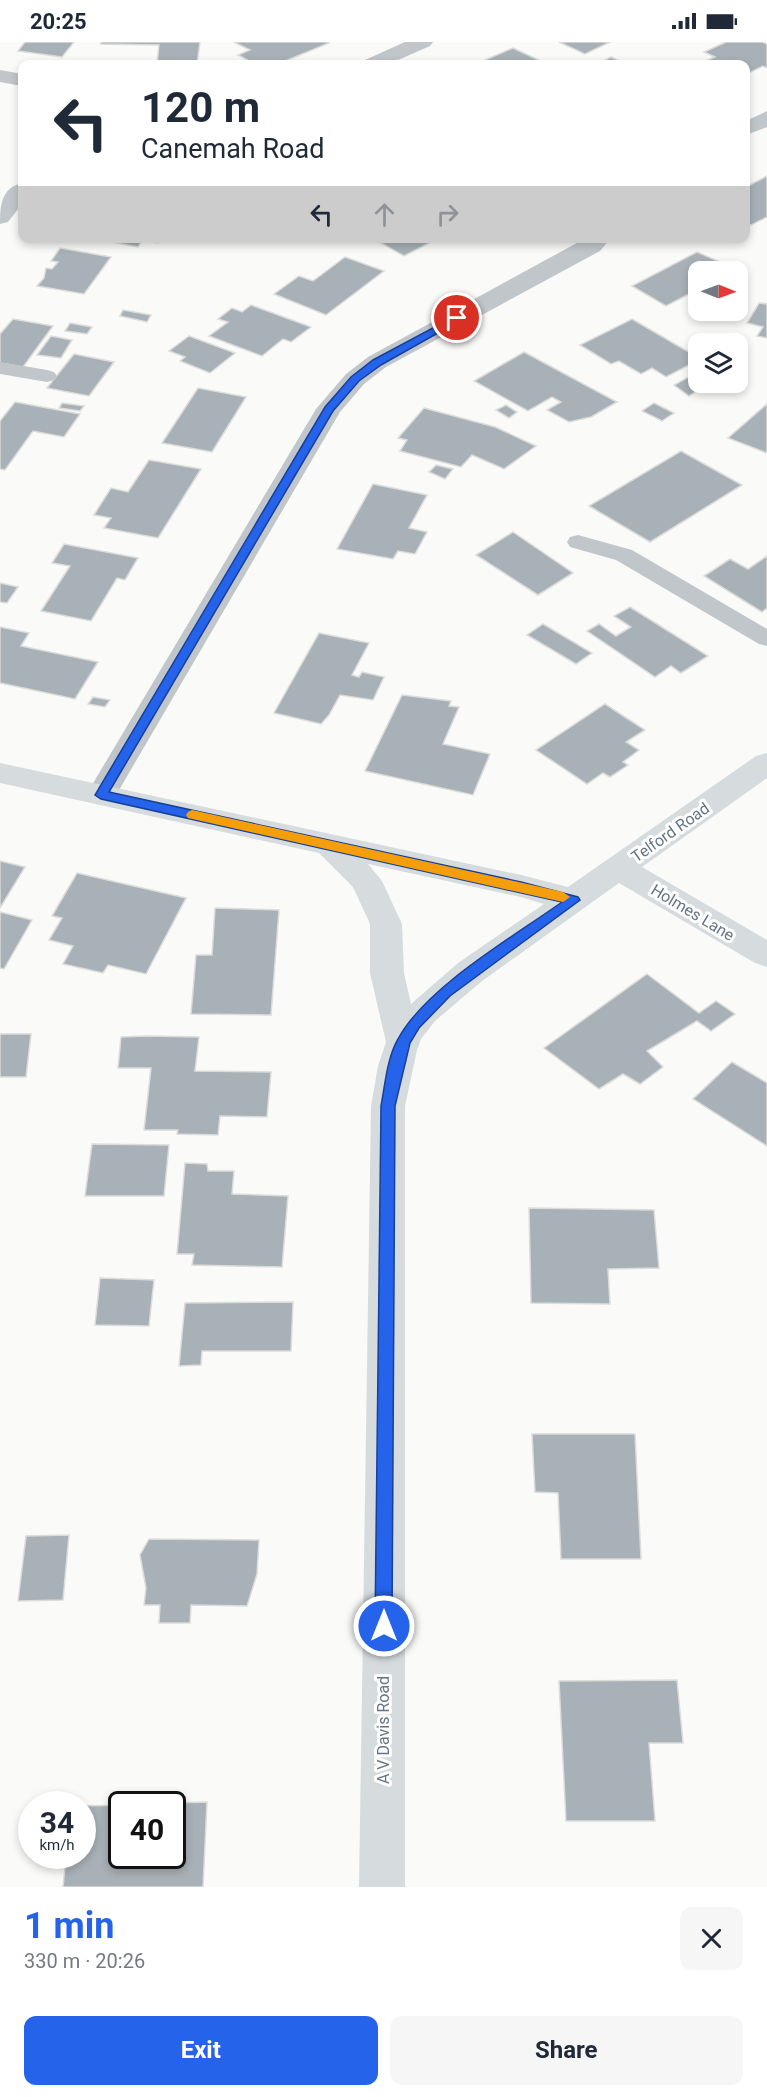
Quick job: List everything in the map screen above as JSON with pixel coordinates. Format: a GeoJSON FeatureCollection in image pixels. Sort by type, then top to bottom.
{"type":"FeatureCollection","features":[{"type":"Feature","properties":{"kind":"street"},"geometry":{"type":"LineString","coordinates":[[381,60],[423,42]]}},
{"type":"Feature","properties":{"kind":"street"},"geometry":{"type":"LineString","coordinates":[[0,76],[18,79]]}},
{"type":"Feature","properties":{"kind":"street"},"geometry":{"type":"LineString","coordinates":[[750,127],[767,118]]}},
{"type":"Feature","properties":{"kind":"street"},"geometry":{"type":"LineString","coordinates":[[0,217],[18,195]]}},
{"type":"Feature","properties":{"kind":"street"},"geometry":{"type":"LineString","coordinates":[[101,795],[329,409],[355,379],[377,362],[595,243]]}},
{"type":"Feature","properties":{"kind":"street","name":"Telford Road"},"geometry":{"type":"LineString","coordinates":[[574,900],[767,764]]}},
{"type":"Feature","properties":{"kind":"street"},"geometry":{"type":"LineString","coordinates":[[0,773],[521,886],[574,900]]}},
{"type":"Feature","properties":{"kind":"street"},"geometry":{"type":"LineString","coordinates":[[330,845],[366,881],[386,924],[387,973],[403,1042]]}},
{"type":"Feature","properties":{"kind":"street","name":"Holmes Lane"},"geometry":{"type":"LineString","coordinates":[[619,868],[767,955]]}},
{"type":"Feature","properties":{"kind":"street","name":"A V Davis Road"},"geometry":{"type":"LineString","coordinates":[[382,1887],[388,1106],[403,1042],[414,1024],[445,992],[574,900]]}},
{"type":"Feature","properties":{"kind":"lane"},"geometry":{"type":"LineString","coordinates":[[0,368],[47,376]]}},
{"type":"Feature","properties":{"kind":"lane"},"geometry":{"type":"LineString","coordinates":[[578,542],[624,555],[767,639]]}},
{"type":"Feature","properties":{"kind":"building"},"geometry":{"type":"Polygon","coordinates":[[[25,42],[74,42],[62,57],[18,51],[25,42]]]}},
{"type":"Feature","properties":{"kind":"building"},"geometry":{"type":"Polygon","coordinates":[[[101,42],[200,42],[198,60],[157,60],[159,45],[101,44],[101,42]]]}},
{"type":"Feature","properties":{"kind":"building"},"geometry":{"type":"Polygon","coordinates":[[[234,42],[329,43],[288,60],[247,60],[238,55],[250,50],[234,42]]]}},
{"type":"Feature","properties":{"kind":"building"},"geometry":{"type":"Polygon","coordinates":[[[559,42],[610,42],[585,54],[559,42]]]}},
{"type":"Feature","properties":{"kind":"building"},"geometry":{"type":"Polygon","coordinates":[[[726,42],[762,42],[767,44],[767,68],[763,66],[750,72],[750,60],[708,60],[715,57],[704,52],[726,42]]]}},
{"type":"Feature","properties":{"kind":"building"},"geometry":{"type":"Polygon","coordinates":[[[513,48],[538,60],[485,60],[513,48]]]}},
{"type":"Feature","properties":{"kind":"building"},"geometry":{"type":"Polygon","coordinates":[[[767,176],[767,217],[751,225],[750,225],[750,185],[767,176]]]}},
{"type":"Feature","properties":{"kind":"building"},"geometry":{"type":"Polygon","coordinates":[[[116,243],[141,243],[138,247],[116,243]]]}},
{"type":"Feature","properties":{"kind":"building"},"geometry":{"type":"Polygon","coordinates":[[[381,243],[429,243],[404,256],[381,243]]]}},
{"type":"Feature","properties":{"kind":"building"},"geometry":{"type":"Polygon","coordinates":[[[60,248],[111,257],[84,294],[37,286],[44,278],[46,268],[52,269],[58,262],[51,261],[60,248]]]}},
{"type":"Feature","properties":{"kind":"building"},"geometry":{"type":"Polygon","coordinates":[[[697,252],[718,261],[688,261],[688,295],[666,306],[632,286],[697,252]]]}},
{"type":"Feature","properties":{"kind":"building"},"geometry":{"type":"Polygon","coordinates":[[[345,257],[384,271],[326,315],[274,294],[299,276],[313,281],[345,257]]]}},
{"type":"Feature","properties":{"kind":"building"},"geometry":{"type":"Polygon","coordinates":[[[759,303],[767,304],[767,338],[757,336],[763,327],[747,323],[759,303]]]}},
{"type":"Feature","properties":{"kind":"building"},"geometry":{"type":"Polygon","coordinates":[[[251,305],[311,327],[291,342],[283,339],[262,356],[209,336],[228,322],[218,319],[232,308],[242,312],[251,305]]]}},
{"type":"Feature","properties":{"kind":"building"},"geometry":{"type":"Polygon","coordinates":[[[123,310],[151,315],[147,322],[120,316],[123,310]]]}},
{"type":"Feature","properties":{"kind":"building"},"geometry":{"type":"Polygon","coordinates":[[[13,319],[53,326],[23,367],[0,363],[0,334],[13,319]]]}},
{"type":"Feature","properties":{"kind":"building"},"geometry":{"type":"Polygon","coordinates":[[[632,319],[688,352],[688,366],[666,377],[652,368],[641,374],[619,361],[611,364],[580,345],[632,319]]]}},
{"type":"Feature","properties":{"kind":"building"},"geometry":{"type":"Polygon","coordinates":[[[70,323],[92,327],[87,334],[65,331],[70,323]]]}},
{"type":"Feature","properties":{"kind":"building"},"geometry":{"type":"Polygon","coordinates":[[[51,336],[72,340],[61,358],[37,355],[51,336]]]}},
{"type":"Feature","properties":{"kind":"building"},"geometry":{"type":"Polygon","coordinates":[[[189,336],[235,353],[210,373],[180,361],[185,357],[169,351],[189,336]]]}},
{"type":"Feature","properties":{"kind":"building"},"geometry":{"type":"Polygon","coordinates":[[[524,352],[617,402],[591,417],[569,422],[547,410],[561,402],[552,397],[528,411],[474,381],[524,352]]]}},
{"type":"Feature","properties":{"kind":"building"},"geometry":{"type":"Polygon","coordinates":[[[74,354],[114,362],[89,396],[47,388],[74,354]]]}},
{"type":"Feature","properties":{"kind":"building"},"geometry":{"type":"Polygon","coordinates":[[[688,377],[688,393],[694,393],[689,396],[674,385],[688,377]]]}},
{"type":"Feature","properties":{"kind":"building"},"geometry":{"type":"Polygon","coordinates":[[[198,388],[246,397],[212,452],[162,443],[198,388]]]}},
{"type":"Feature","properties":{"kind":"building"},"geometry":{"type":"Polygon","coordinates":[[[15,402],[80,414],[64,437],[33,431],[5,470],[0,469],[0,421],[15,402]]]}},
{"type":"Feature","properties":{"kind":"building"},"geometry":{"type":"Polygon","coordinates":[[[62,403],[84,406],[80,411],[59,408],[62,403]]]}},
{"type":"Feature","properties":{"kind":"building"},"geometry":{"type":"Polygon","coordinates":[[[654,403],[674,413],[662,421],[642,411],[654,403]]]}},
{"type":"Feature","properties":{"kind":"building"},"geometry":{"type":"Polygon","coordinates":[[[767,404],[767,453],[728,438],[767,404]]]}},
{"type":"Feature","properties":{"kind":"building"},"geometry":{"type":"Polygon","coordinates":[[[506,405],[517,412],[509,418],[496,410],[506,405]]]}},
{"type":"Feature","properties":{"kind":"building"},"geometry":{"type":"Polygon","coordinates":[[[424,408],[495,427],[536,446],[504,469],[472,455],[461,467],[400,451],[407,440],[398,438],[424,408]]]}},
{"type":"Feature","properties":{"kind":"building"},"geometry":{"type":"Polygon","coordinates":[[[681,451],[742,485],[650,542],[589,506],[681,451]]]}},
{"type":"Feature","properties":{"kind":"building"},"geometry":{"type":"Polygon","coordinates":[[[149,460],[201,469],[158,538],[104,528],[111,518],[94,515],[111,488],[128,492],[149,460]]]}},
{"type":"Feature","properties":{"kind":"building"},"geometry":{"type":"Polygon","coordinates":[[[436,465],[453,469],[445,479],[429,472],[436,465]]]}},
{"type":"Feature","properties":{"kind":"building"},"geometry":{"type":"Polygon","coordinates":[[[373,484],[427,495],[409,528],[427,532],[415,554],[398,551],[393,559],[337,549],[373,484]]]}},
{"type":"Feature","properties":{"kind":"building"},"geometry":{"type":"Polygon","coordinates":[[[513,532],[573,573],[538,595],[476,555],[513,532]]]}},
{"type":"Feature","properties":{"kind":"building"},"geometry":{"type":"Polygon","coordinates":[[[64,544],[138,558],[125,580],[117,578],[91,621],[41,611],[70,566],[52,563],[64,544]]]}},
{"type":"Feature","properties":{"kind":"building"},"geometry":{"type":"Polygon","coordinates":[[[767,556],[767,608],[762,612],[704,576],[730,559],[748,569],[767,556]]]}},
{"type":"Feature","properties":{"kind":"building"},"geometry":{"type":"Polygon","coordinates":[[[0,583],[18,587],[7,603],[0,602],[0,583]]]}},
{"type":"Feature","properties":{"kind":"building"},"geometry":{"type":"Polygon","coordinates":[[[630,607],[708,656],[681,673],[671,666],[655,677],[587,631],[599,624],[616,636],[631,627],[614,616],[630,607]]]}},
{"type":"Feature","properties":{"kind":"building"},"geometry":{"type":"Polygon","coordinates":[[[543,624],[592,653],[576,664],[527,635],[543,624]]]}},
{"type":"Feature","properties":{"kind":"building"},"geometry":{"type":"Polygon","coordinates":[[[0,627],[29,633],[21,646],[98,662],[75,699],[0,683],[0,627]]]}},
{"type":"Feature","properties":{"kind":"building"},"geometry":{"type":"Polygon","coordinates":[[[319,633],[369,643],[352,675],[359,677],[362,672],[384,677],[373,700],[340,695],[321,724],[274,713],[319,633]]]}},
{"type":"Feature","properties":{"kind":"building"},"geometry":{"type":"Polygon","coordinates":[[[402,695],[451,701],[449,706],[459,707],[443,744],[490,754],[473,795],[365,771],[402,695]]]}},
{"type":"Feature","properties":{"kind":"building"},"geometry":{"type":"Polygon","coordinates":[[[93,697],[110,700],[105,707],[88,704],[93,697]]]}},
{"type":"Feature","properties":{"kind":"building"},"geometry":{"type":"Polygon","coordinates":[[[605,704],[645,730],[626,742],[639,750],[623,762],[628,765],[610,777],[603,773],[587,784],[536,750],[605,704]]]}},
{"type":"Feature","properties":{"kind":"building"},"geometry":{"type":"Polygon","coordinates":[[[0,861],[25,867],[0,908],[0,861]]]}},
{"type":"Feature","properties":{"kind":"building"},"geometry":{"type":"Polygon","coordinates":[[[77,873],[186,898],[146,974],[108,965],[103,973],[63,964],[73,946],[49,940],[62,918],[52,916],[77,873]]]}},
{"type":"Feature","properties":{"kind":"building"},"geometry":{"type":"Polygon","coordinates":[[[215,908],[279,910],[271,1015],[191,1014],[196,955],[212,955],[215,908]]]}},
{"type":"Feature","properties":{"kind":"building"},"geometry":{"type":"Polygon","coordinates":[[[0,912],[32,920],[4,969],[0,968],[0,912]]]}},
{"type":"Feature","properties":{"kind":"building"},"geometry":{"type":"Polygon","coordinates":[[[647,974],[699,1013],[716,1001],[735,1014],[711,1031],[697,1021],[647,1051],[663,1067],[640,1084],[623,1074],[599,1089],[544,1048],[647,974]]]}},
{"type":"Feature","properties":{"kind":"building"},"geometry":{"type":"Polygon","coordinates":[[[0,1034],[31,1034],[26,1077],[0,1077],[0,1034]]]}},
{"type":"Feature","properties":{"kind":"building"},"geometry":{"type":"Polygon","coordinates":[[[121,1037],[199,1037],[195,1071],[271,1072],[267,1117],[220,1116],[218,1135],[177,1134],[178,1130],[144,1130],[151,1068],[118,1068],[121,1037]]]}},
{"type":"Feature","properties":{"kind":"building"},"geometry":{"type":"Polygon","coordinates":[[[732,1062],[767,1083],[767,1146],[693,1099],[732,1062]]]}},
{"type":"Feature","properties":{"kind":"building"},"geometry":{"type":"Polygon","coordinates":[[[92,1144],[169,1145],[164,1196],[85,1196],[92,1144]]]}},
{"type":"Feature","properties":{"kind":"building"},"geometry":{"type":"Polygon","coordinates":[[[185,1163],[207,1164],[208,1171],[234,1171],[232,1194],[288,1196],[282,1267],[192,1265],[194,1254],[177,1254],[185,1163]]]}},
{"type":"Feature","properties":{"kind":"building"},"geometry":{"type":"Polygon","coordinates":[[[529,1208],[654,1210],[659,1268],[608,1269],[610,1304],[531,1303],[529,1208]]]}},
{"type":"Feature","properties":{"kind":"building"},"geometry":{"type":"Polygon","coordinates":[[[100,1278],[154,1280],[149,1326],[95,1325],[100,1278]]]}},
{"type":"Feature","properties":{"kind":"building"},"geometry":{"type":"Polygon","coordinates":[[[293,1302],[291,1351],[202,1351],[201,1365],[179,1366],[185,1303],[293,1302]]]}},
{"type":"Feature","properties":{"kind":"building"},"geometry":{"type":"Polygon","coordinates":[[[532,1434],[635,1434],[641,1559],[561,1559],[558,1493],[535,1492],[532,1434]]]}},
{"type":"Feature","properties":{"kind":"building"},"geometry":{"type":"Polygon","coordinates":[[[69,1535],[63,1600],[18,1601],[26,1536],[69,1535]]]}},
{"type":"Feature","properties":{"kind":"building"},"geometry":{"type":"Polygon","coordinates":[[[149,1539],[259,1540],[257,1574],[247,1606],[191,1605],[190,1623],[159,1623],[160,1605],[144,1605],[146,1588],[140,1555],[149,1539]]]}},
{"type":"Feature","properties":{"kind":"building"},"geometry":{"type":"Polygon","coordinates":[[[677,1680],[683,1743],[649,1743],[655,1821],[566,1821],[559,1681],[677,1680]]]}},
{"type":"Feature","properties":{"kind":"building"},"geometry":{"type":"Polygon","coordinates":[[[207,1802],[203,1887],[63,1887],[65,1869],[96,1869],[96,1806],[108,1805],[108,1869],[186,1869],[186,1803],[207,1802]]]}},
{"type":"Feature","properties":{"kind":"slow traffic"},"geometry":{"type":"LineString","coordinates":[[192,815],[563,897]]}},
{"type":"Feature","properties":{"kind":"route"},"geometry":{"type":"LineString","coordinates":[[384,1626],[386,1198],[388,1106],[393,1078],[403,1042],[414,1024],[445,992],[574,900],[521,886],[101,795],[329,409],[355,379],[377,362],[457,318]]}}]}
